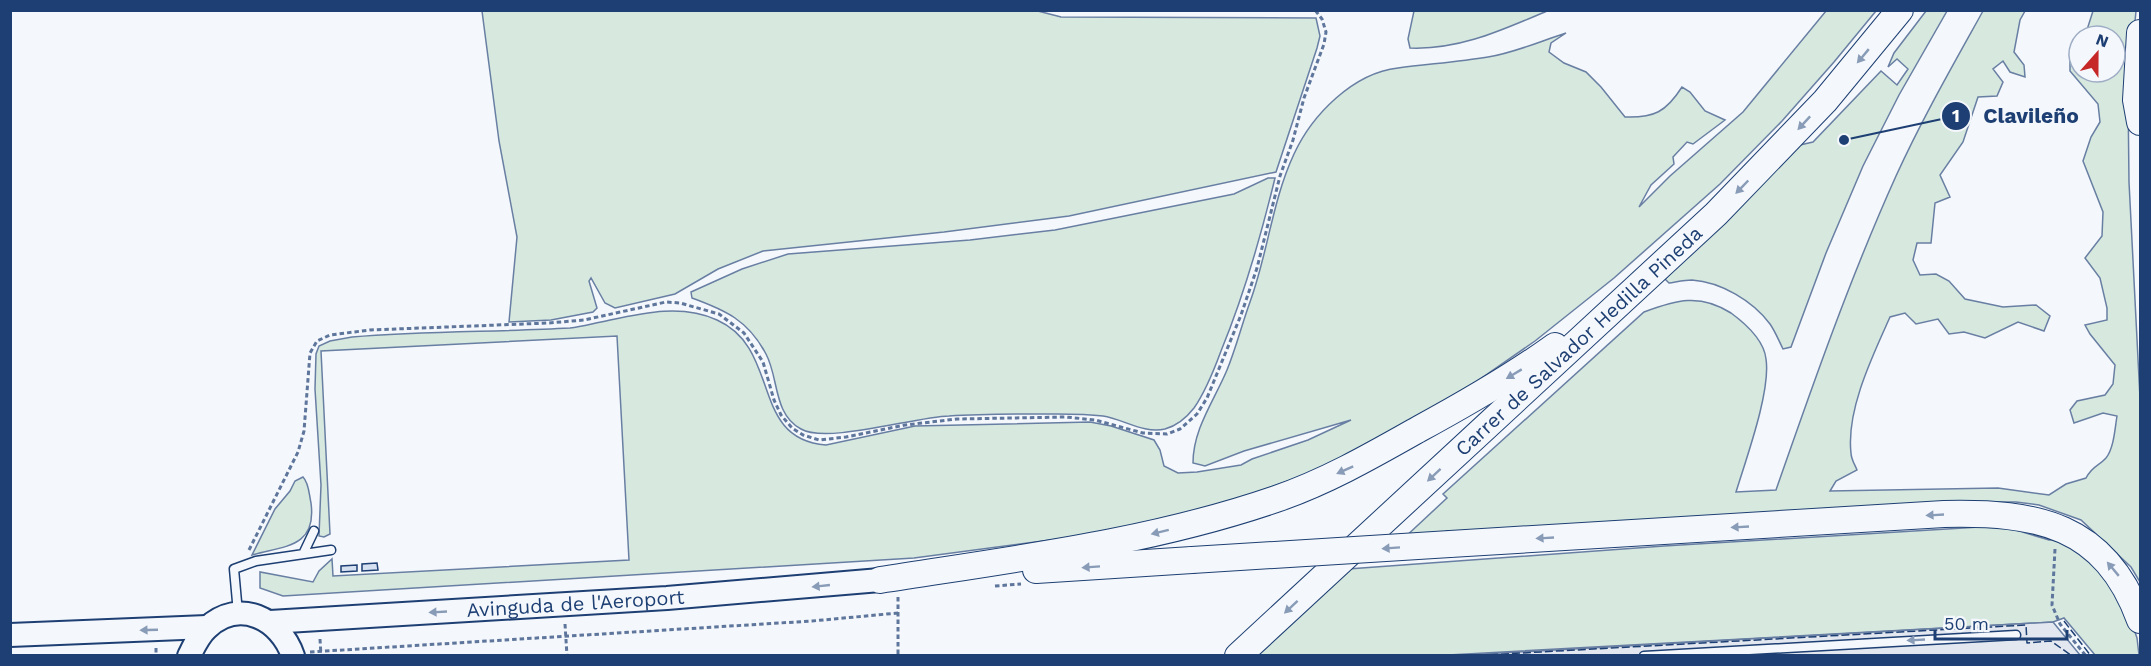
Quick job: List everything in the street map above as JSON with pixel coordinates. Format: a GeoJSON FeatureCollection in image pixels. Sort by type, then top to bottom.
{"type":"FeatureCollection","features":[{"type":"Feature","properties":{"kind":"main road","name":"Carrer de Salvador Hedilla Pineda"},"geometry":{"type":"LineString","coordinates":[[1238,656],[1716,214],[1825,101],[1900,10]]}},
{"type":"Feature","properties":{"kind":"main road"},"geometry":{"type":"LineString","coordinates":[[2140,33],[2136,100],[2140,122]]}},
{"type":"Feature","properties":{"kind":"main road"},"geometry":{"type":"LineString","coordinates":[[880,580],[1152,535],[1211,520],[1278,498],[1352,467],[1456,409],[1533,362],[1647,279]]}},
{"type":"Feature","properties":{"kind":"main road"},"geometry":{"type":"LineString","coordinates":[[880,580],[1987,513],[2043,521],[2083,540],[2117,573],[2130,595],[2140,620]]}},
{"type":"Feature","properties":{"kind":"street","name":"Avinguda de l'Aeroport"},"geometry":{"type":"LineString","coordinates":[[238,613],[255,615],[270,622],[679,597],[880,580]]}},
{"type":"Feature","properties":{"kind":"street"},"geometry":{"type":"LineString","coordinates":[[189,656],[207,627],[222,618],[238,613]]}},
{"type":"Feature","properties":{"kind":"street"},"geometry":{"type":"LineString","coordinates":[[270,622],[300,654]]}},
{"type":"Feature","properties":{"kind":"street"},"geometry":{"type":"LineString","coordinates":[[10,635],[207,627]]}},
{"type":"Feature","properties":{"kind":"lane"},"geometry":{"type":"LineString","coordinates":[[304,552],[314,531]]}},
{"type":"Feature","properties":{"kind":"lane"},"geometry":{"type":"LineString","coordinates":[[238,613],[234,569],[256,561],[304,552],[331,550]]}},
{"type":"Feature","properties":{"kind":"lane"},"geometry":{"type":"LineString","coordinates":[[1644,656],[2016,635]]}},
{"type":"Feature","properties":{"kind":"path"},"geometry":{"type":"LineString","coordinates":[[241,567],[298,452],[304,431],[310,353],[317,341],[330,335],[370,330],[464,328],[584,320],[666,302],[680,303],[719,314],[744,333],[763,362],[774,400],[781,415],[792,428],[803,435],[819,440],[928,421],[957,419],[1066,417],[1095,420],[1143,433],[1167,434],[1180,429],[1197,414],[1207,398],[1241,315],[1257,268],[1280,176],[1293,140],[1304,98],[1324,44],[1326,32],[1322,19],[1315,10]]}},
{"type":"Feature","properties":{"kind":"path"},"geometry":{"type":"LineString","coordinates":[[300,654],[565,634],[812,621],[898,613],[898,656]]}},
{"type":"Feature","properties":{"kind":"path"},"geometry":{"type":"LineString","coordinates":[[566,616],[567,656]]}},
{"type":"Feature","properties":{"kind":"path"},"geometry":{"type":"LineString","coordinates":[[2061,622],[2087,656]]}},
{"type":"Feature","properties":{"kind":"shaded area"},"geometry":{"type":"Polygon","coordinates":[[[1034,10],[1061,17],[1316,18],[1320,36],[1317,48],[1276,172],[1069,216],[763,251],[718,269],[675,294],[615,308],[605,303],[591,278],[589,281],[597,308],[593,312],[551,320],[509,322],[517,237],[499,141],[482,11],[1034,10]]]}},
{"type":"Feature","properties":{"kind":"shaded area"},"geometry":{"type":"Polygon","coordinates":[[[1414,10],[1547,11],[1497,32],[1463,42],[1446,46],[1410,48],[1408,39],[1414,10]]]}},
{"type":"Feature","properties":{"kind":"shaded area"},"geometry":{"type":"Polygon","coordinates":[[[1826,11],[1876,11],[1782,121],[1720,184],[1614,278],[1535,341],[1470,386],[1336,463],[1247,496],[1167,521],[1066,538],[914,558],[283,596],[260,588],[260,572],[313,582],[319,571],[332,559],[333,576],[629,560],[617,336],[321,351],[330,534],[324,537],[319,536],[321,485],[315,389],[316,354],[319,346],[330,341],[352,337],[570,328],[645,313],[689,312],[717,320],[737,333],[751,351],[775,410],[786,427],[802,439],[826,445],[915,426],[1090,422],[1111,426],[1154,440],[1160,450],[1164,466],[1178,473],[1241,465],[1308,440],[1351,420],[1244,451],[1205,466],[1193,463],[1196,438],[1233,353],[1256,284],[1280,190],[1294,154],[1323,111],[1350,87],[1381,72],[1498,55],[1566,33],[1551,43],[1549,52],[1564,63],[1586,72],[1625,117],[1652,115],[1658,112],[1665,108],[1682,87],[1690,92],[1705,111],[1725,120],[1693,144],[1687,142],[1673,157],[1674,164],[1651,185],[1639,207],[1670,176],[1743,112],[1826,11]]]}},
{"type":"Feature","properties":{"kind":"shaded area"},"geometry":{"type":"Polygon","coordinates":[[[1926,11],[1947,11],[1899,95],[1863,166],[1826,253],[1791,347],[1783,349],[1772,327],[1763,316],[1736,294],[1714,284],[1703,282],[1689,280],[1669,283],[1665,279],[1800,145],[1813,142],[1881,71],[1897,85],[1908,69],[1897,59],[1888,67],[1894,53],[1926,11]]]}},
{"type":"Feature","properties":{"kind":"shaded area"},"geometry":{"type":"Polygon","coordinates":[[[1983,11],[2025,11],[2020,20],[2014,52],[2024,65],[2025,77],[2010,72],[2003,61],[1993,69],[2003,82],[1997,96],[1978,97],[1963,142],[1940,175],[1950,197],[1935,203],[1931,243],[1917,243],[1913,260],[1920,275],[1936,274],[1949,281],[1965,299],[2003,307],[2036,305],[2050,316],[2044,331],[2018,322],[1985,338],[1964,332],[1949,334],[1938,319],[1916,324],[1905,313],[1890,317],[1862,383],[1853,419],[1851,455],[1857,470],[1836,481],[1830,491],[1998,488],[2049,495],[2066,484],[2086,478],[2109,454],[2117,416],[2103,413],[2074,423],[2070,410],[2077,401],[2105,395],[2113,384],[2115,365],[2085,325],[2107,320],[2107,308],[2100,278],[2085,258],[2102,236],[2103,212],[2083,161],[2091,137],[2100,122],[2098,104],[2081,84],[2127,84],[2127,24],[2089,24],[2093,11],[2136,11],[2128,94],[2129,182],[2140,398],[2140,582],[2131,567],[2081,520],[2039,505],[2016,502],[1957,502],[1403,539],[1447,498],[1443,494],[1644,312],[1688,300],[1709,303],[1731,313],[1743,322],[1762,345],[1767,373],[1765,389],[1757,425],[1736,492],[1776,490],[1863,253],[1896,176],[1938,92],[1983,11]]]}},
{"type":"Feature","properties":{"kind":"shaded area"},"geometry":{"type":"Polygon","coordinates":[[[1268,178],[1275,178],[1258,243],[1245,287],[1213,373],[1194,408],[1185,418],[1165,429],[1149,430],[1094,415],[1003,414],[934,417],[850,432],[813,433],[801,429],[786,414],[781,405],[770,363],[759,342],[751,333],[725,312],[692,298],[691,292],[742,269],[788,254],[970,240],[1055,230],[1234,194],[1268,178]]]}},
{"type":"Feature","properties":{"kind":"shaded area"},"geometry":{"type":"Polygon","coordinates":[[[303,477],[308,485],[311,503],[309,529],[295,542],[252,555],[275,509],[295,481],[303,477]]]}},
{"type":"Feature","properties":{"kind":"shaded area"},"geometry":{"type":"Polygon","coordinates":[[[1980,527],[2009,528],[2049,540],[2063,538],[2089,554],[2124,601],[2137,638],[2139,655],[2095,655],[2064,618],[2053,622],[1448,655],[1256,656],[1348,569],[1664,546],[1980,527]]]}},
{"type":"Feature","properties":{"kind":"shaded area"},"geometry":{"type":"Polygon","coordinates":[[[2053,622],[2080,655],[1448,656],[2053,622]]]}},
{"type":"Feature","properties":{"kind":"building"},"geometry":{"type":"Polygon","coordinates":[[[377,563],[378,570],[362,571],[362,564],[377,563]]]}},
{"type":"Feature","properties":{"kind":"building"},"geometry":{"type":"Polygon","coordinates":[[[357,565],[357,571],[341,572],[341,566],[357,565]]]}},
{"type":"Feature","properties":{"kind":"fence"},"geometry":{"type":"LineString","coordinates":[[2064,621],[2091,656]]}},
{"type":"Feature","properties":{"kind":"fence"},"geometry":{"type":"LineString","coordinates":[[1468,656],[2026,625],[2027,643],[2051,641],[2072,656]]}},
{"type":"Feature","properties":{"kind":"place","name":"Clavileño"},"geometry":{"type":"Point","coordinates":[1844,140]}}]}
